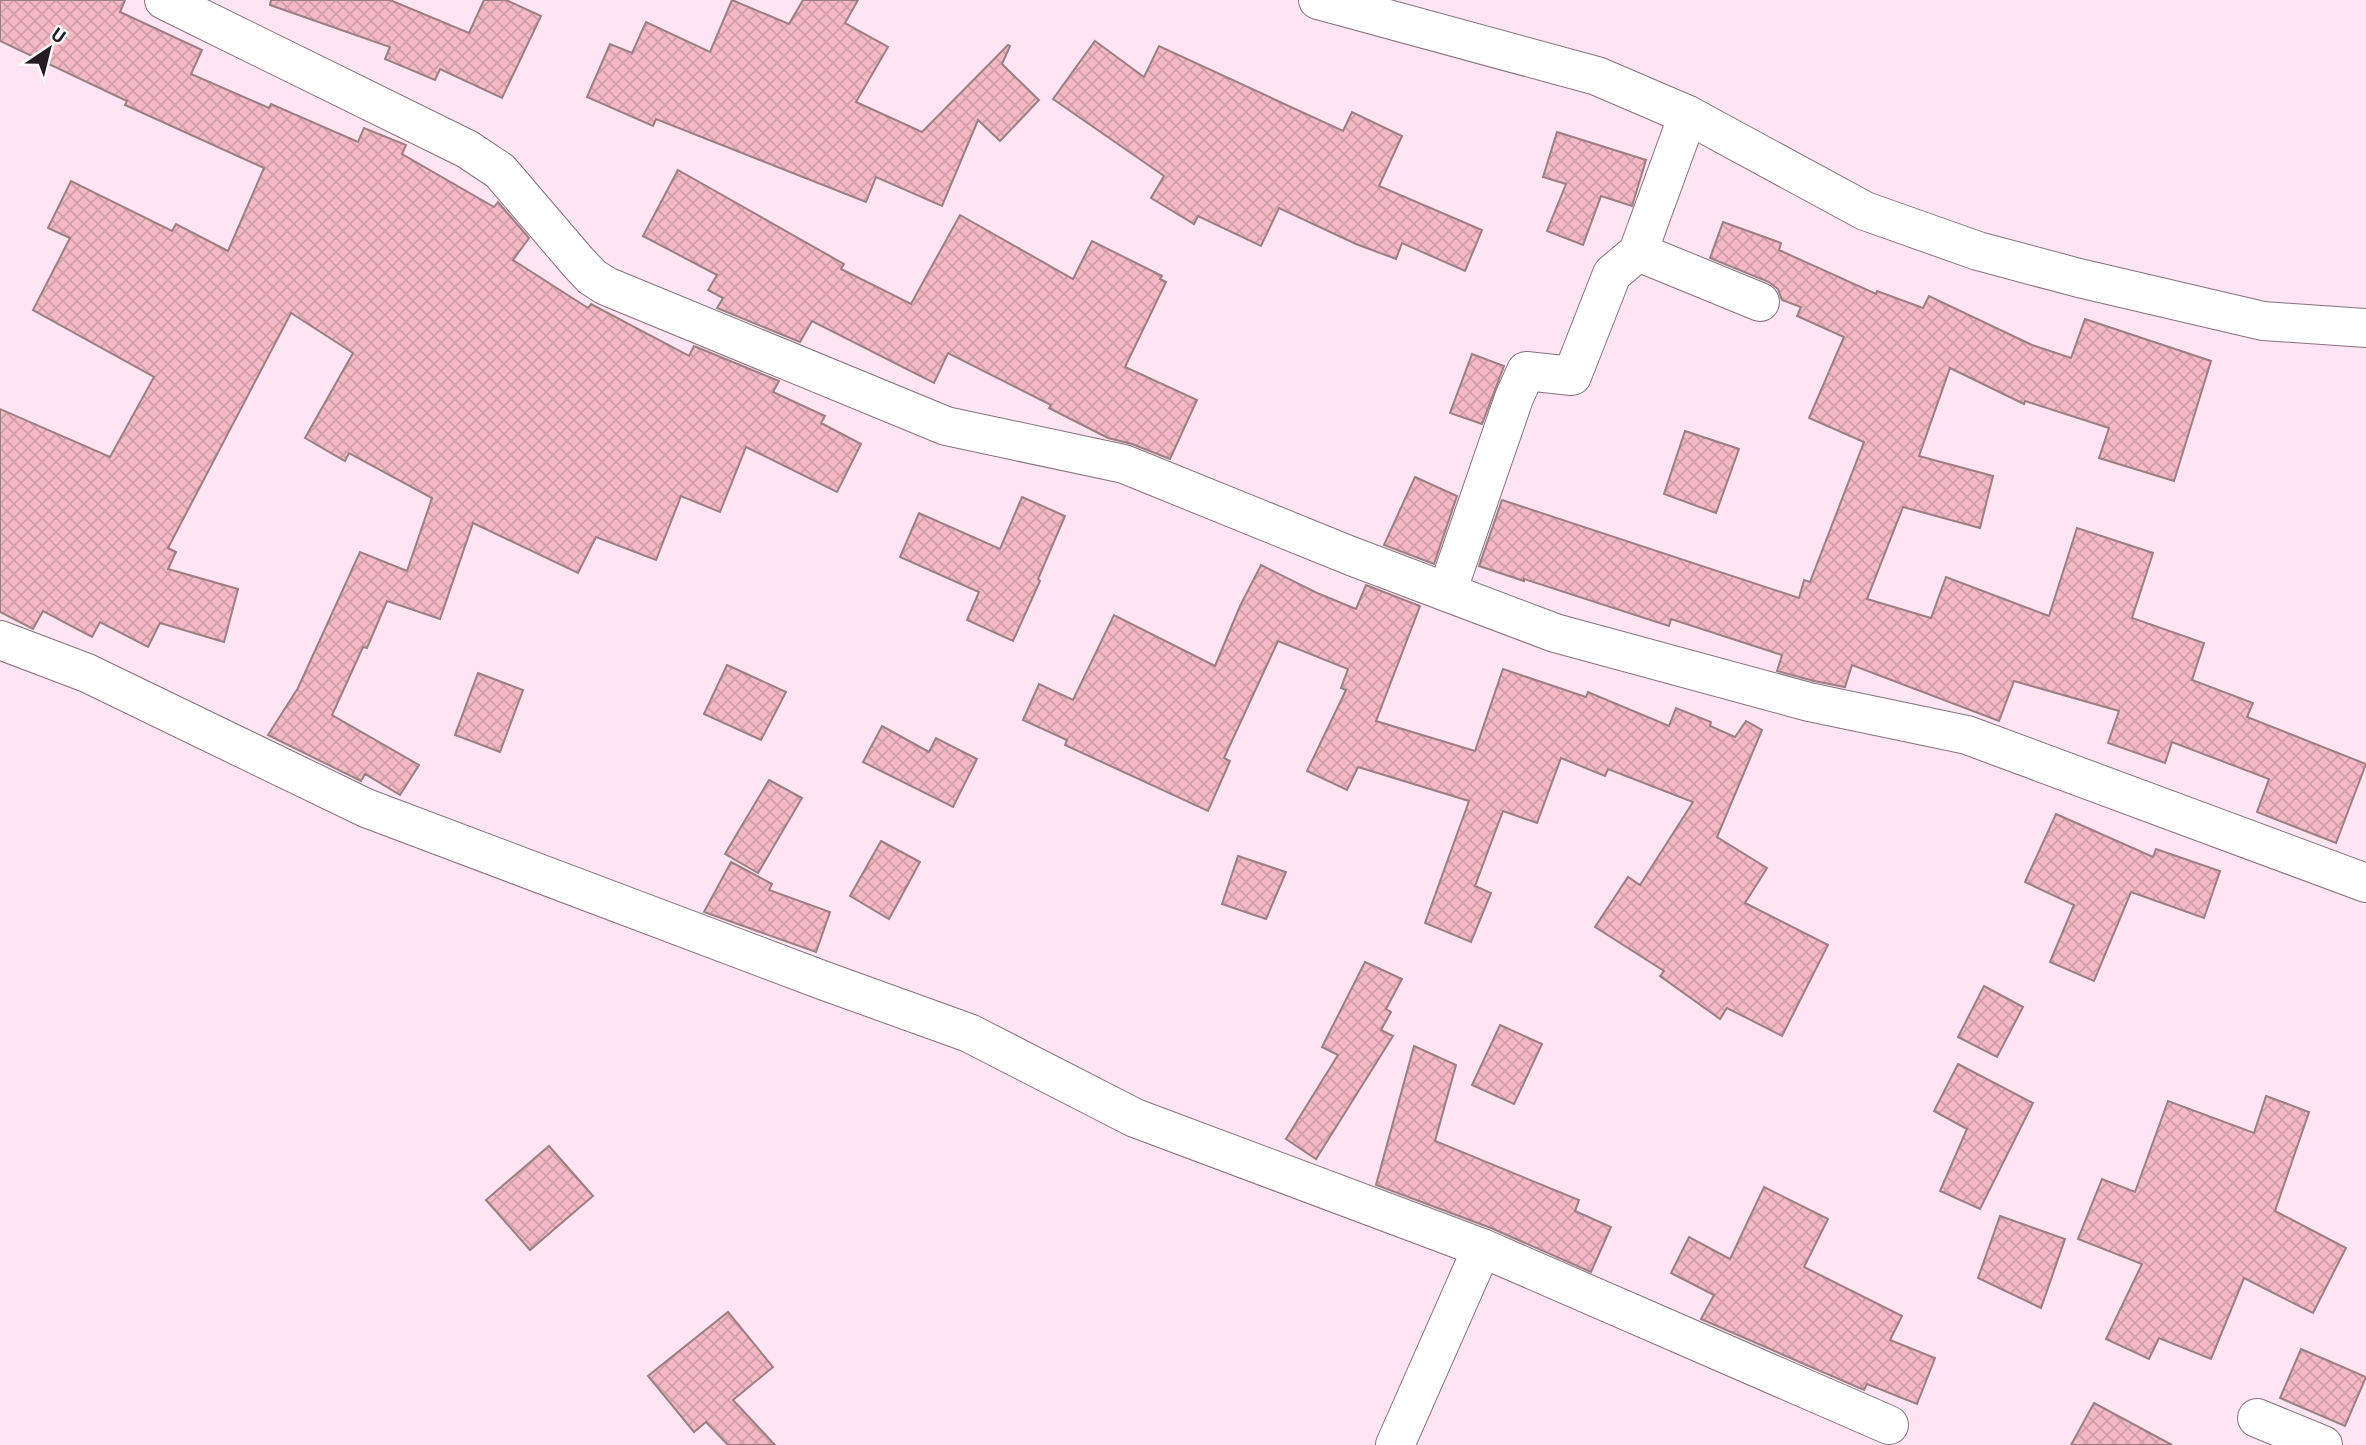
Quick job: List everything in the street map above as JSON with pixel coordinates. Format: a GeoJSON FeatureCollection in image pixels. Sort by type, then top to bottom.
{"type":"FeatureCollection","features":[{"type":"Feature","properties":{"kind":"street"},"geometry":{"type":"LineString","coordinates":[[164,0],[478,156],[500,171],[577,261],[592,277],[606,286],[946,426],[1124,464],[1555,633],[1809,702],[1967,735],[2366,883]]}},
{"type":"Feature","properties":{"kind":"street"},"geometry":{"type":"LineString","coordinates":[[1318,0],[1597,76],[1688,115],[1865,211],[1978,251],[2079,278],[2263,321],[2366,328]]}},
{"type":"Feature","properties":{"kind":"street"},"geometry":{"type":"LineString","coordinates":[[1447,592],[1514,398],[1526,371],[1572,376],[1612,274],[1638,252],[1688,115]]}},
{"type":"Feature","properties":{"kind":"street"},"geometry":{"type":"LineString","coordinates":[[1638,252],[1760,302]]}},
{"type":"Feature","properties":{"kind":"street"},"geometry":{"type":"LineString","coordinates":[[0,640],[87,673],[366,808],[969,1033],[1135,1118],[1482,1248],[1889,1425]]}},
{"type":"Feature","properties":{"kind":"street"},"geometry":{"type":"LineString","coordinates":[[1395,1445],[1482,1248]]}},
{"type":"Feature","properties":{"kind":"street"},"geometry":{"type":"LineString","coordinates":[[2258,1418],[2323,1445]]}},
{"type":"Feature","properties":{"kind":"building"},"geometry":{"type":"Polygon","coordinates":[[[0,0],[125,0],[120,12],[202,50],[191,74],[269,108],[271,104],[358,142],[364,128],[406,145],[402,154],[494,207],[498,202],[529,238],[513,260],[588,308],[591,304],[689,356],[694,346],[779,381],[773,392],[825,416],[821,423],[861,444],[837,492],[746,447],[720,512],[681,496],[656,560],[596,537],[578,573],[473,523],[440,619],[387,601],[367,648],[363,647],[332,715],[419,765],[400,795],[365,774],[361,781],[268,735],[298,688],[360,552],[407,571],[432,498],[349,453],[345,461],[305,438],[353,353],[291,313],[168,548],[176,552],[168,569],[238,589],[224,642],[160,623],[148,647],[100,622],[92,637],[43,611],[33,629],[0,612],[0,409],[110,457],[154,377],[33,310],[70,238],[48,228],[71,181],[172,231],[176,224],[228,251],[264,168],[125,105],[127,101],[0,41],[0,0]]]}},
{"type":"Feature","properties":{"kind":"building"},"geometry":{"type":"Polygon","coordinates":[[[271,0],[390,0],[469,33],[484,0],[506,0],[541,16],[502,98],[440,69],[435,80],[385,59],[390,47],[270,5],[271,0]]]}},
{"type":"Feature","properties":{"kind":"building"},"geometry":{"type":"Polygon","coordinates":[[[732,0],[789,24],[803,0],[858,0],[845,23],[888,47],[856,102],[922,132],[1008,45],[1010,46],[1002,64],[1039,100],[1000,141],[978,120],[942,206],[876,177],[866,202],[656,119],[653,126],[587,97],[610,44],[632,53],[646,22],[710,52],[732,0]]]}},
{"type":"Feature","properties":{"kind":"building"},"geometry":{"type":"Polygon","coordinates":[[[1095,41],[1144,77],[1159,46],[1343,131],[1352,112],[1402,136],[1379,186],[1482,230],[1465,271],[1402,243],[1396,259],[1356,244],[1279,208],[1261,246],[1198,216],[1194,224],[1151,198],[1164,176],[1053,99],[1095,41]]]}},
{"type":"Feature","properties":{"kind":"building"},"geometry":{"type":"Polygon","coordinates":[[[1557,132],[1646,160],[1632,206],[1601,196],[1583,245],[1547,231],[1566,184],[1543,177],[1557,132]]]}},
{"type":"Feature","properties":{"kind":"building"},"geometry":{"type":"Polygon","coordinates":[[[678,170],[844,264],[841,269],[911,304],[960,215],[1073,279],[1092,241],[1162,276],[1160,279],[1166,282],[1125,367],[1197,400],[1170,459],[1108,438],[1049,408],[1051,405],[948,353],[934,383],[812,321],[800,342],[717,308],[723,298],[708,290],[717,275],[643,236],[678,170]]]}},
{"type":"Feature","properties":{"kind":"building"},"geometry":{"type":"Polygon","coordinates":[[[1723,222],[1781,243],[1779,250],[1876,294],[1877,291],[1923,308],[1929,296],[2032,345],[2071,358],[2085,319],[2211,361],[2174,481],[2099,458],[2109,428],[2025,401],[2024,404],[1950,368],[1919,456],[1993,476],[1980,528],[1903,507],[1867,599],[1931,618],[1946,577],[2049,616],[2077,528],[2153,553],[2132,618],[2204,643],[2192,680],[2253,703],[2247,717],[2366,764],[2336,843],[2257,812],[2269,779],[2172,742],[2165,763],[2108,743],[2119,711],[2014,681],[1999,721],[1852,665],[1845,687],[1814,681],[1777,671],[1782,655],[1671,619],[1669,626],[1479,566],[1502,500],[1799,598],[1804,580],[1810,582],[1864,442],[1809,418],[1844,337],[1797,316],[1801,307],[1782,300],[1778,289],[1769,282],[1710,258],[1723,222]]]}},
{"type":"Feature","properties":{"kind":"building"},"geometry":{"type":"Polygon","coordinates":[[[1472,354],[1504,366],[1482,424],[1450,413],[1472,354]]]}},
{"type":"Feature","properties":{"kind":"building"},"geometry":{"type":"Polygon","coordinates":[[[1685,431],[1739,449],[1716,513],[1664,494],[1685,431]]]}},
{"type":"Feature","properties":{"kind":"building"},"geometry":{"type":"Polygon","coordinates":[[[1415,477],[1457,496],[1434,564],[1384,545],[1415,477]]]}},
{"type":"Feature","properties":{"kind":"building"},"geometry":{"type":"Polygon","coordinates":[[[1022,497],[1065,516],[1013,641],[967,620],[979,592],[900,557],[919,513],[1000,549],[1022,497]]]}},
{"type":"Feature","properties":{"kind":"building"},"geometry":{"type":"Polygon","coordinates":[[[1261,565],[1356,609],[1366,585],[1420,606],[1376,721],[1475,751],[1503,669],[1586,697],[1588,692],[1669,726],[1676,708],[1711,722],[1710,726],[1735,737],[1746,721],[1762,730],[1717,837],[1767,868],[1745,903],[1828,945],[1782,1036],[1727,1008],[1720,1019],[1660,976],[1664,971],[1595,927],[1628,877],[1640,885],[1693,802],[1608,769],[1605,776],[1561,758],[1537,823],[1503,811],[1475,886],[1491,893],[1471,942],[1425,923],[1469,801],[1358,767],[1347,790],[1307,771],[1346,690],[1341,688],[1348,669],[1278,641],[1224,758],[1230,761],[1208,811],[1065,745],[1067,740],[1023,720],[1039,684],[1073,700],[1114,615],[1215,666],[1240,606],[1261,565]]]}},
{"type":"Feature","properties":{"kind":"building"},"geometry":{"type":"Polygon","coordinates":[[[727,665],[786,692],[761,740],[704,714],[727,665]]]}},
{"type":"Feature","properties":{"kind":"building"},"geometry":{"type":"Polygon","coordinates":[[[478,673],[523,690],[500,752],[455,735],[478,673]]]}},
{"type":"Feature","properties":{"kind":"building"},"geometry":{"type":"Polygon","coordinates":[[[882,726],[929,752],[936,738],[977,759],[953,807],[863,762],[882,726]]]}},
{"type":"Feature","properties":{"kind":"building"},"geometry":{"type":"Polygon","coordinates":[[[769,780],[802,798],[758,873],[725,854],[769,780]]]}},
{"type":"Feature","properties":{"kind":"building"},"geometry":{"type":"Polygon","coordinates":[[[2056,814],[2153,857],[2156,849],[2220,871],[2204,918],[2131,892],[2094,981],[2050,962],[2074,905],[2025,882],[2056,814]]]}},
{"type":"Feature","properties":{"kind":"building"},"geometry":{"type":"Polygon","coordinates":[[[881,841],[920,862],[889,919],[850,896],[881,841]]]}},
{"type":"Feature","properties":{"kind":"building"},"geometry":{"type":"Polygon","coordinates":[[[1238,856],[1286,872],[1266,919],[1222,904],[1238,856]]]}},
{"type":"Feature","properties":{"kind":"building"},"geometry":{"type":"Polygon","coordinates":[[[731,862],[772,884],[769,890],[830,912],[816,952],[704,912],[731,862]]]}},
{"type":"Feature","properties":{"kind":"building"},"geometry":{"type":"Polygon","coordinates":[[[1365,962],[1402,979],[1386,1009],[1391,1012],[1381,1030],[1393,1036],[1316,1159],[1286,1139],[1338,1055],[1322,1047],[1365,962]]]}},
{"type":"Feature","properties":{"kind":"building"},"geometry":{"type":"Polygon","coordinates":[[[1984,986],[2023,1007],[1997,1057],[1958,1037],[1984,986]]]}},
{"type":"Feature","properties":{"kind":"building"},"geometry":{"type":"Polygon","coordinates":[[[1500,1025],[1542,1044],[1514,1104],[1472,1085],[1500,1025]]]}},
{"type":"Feature","properties":{"kind":"building"},"geometry":{"type":"Polygon","coordinates":[[[1414,1046],[1456,1065],[1435,1141],[1579,1200],[1575,1211],[1611,1227],[1591,1272],[1491,1228],[1376,1185],[1414,1046]]]}},
{"type":"Feature","properties":{"kind":"building"},"geometry":{"type":"Polygon","coordinates":[[[1958,1064],[2033,1103],[1980,1209],[1940,1191],[1967,1129],[1934,1111],[1958,1064]]]}},
{"type":"Feature","properties":{"kind":"building"},"geometry":{"type":"Polygon","coordinates":[[[2266,1096],[2309,1112],[2275,1211],[2346,1248],[2313,1313],[2244,1278],[2211,1359],[2159,1338],[2149,1359],[2106,1339],[2142,1264],[2078,1239],[2102,1179],[2135,1192],[2168,1101],[2254,1133],[2266,1096]]]}},
{"type":"Feature","properties":{"kind":"building"},"geometry":{"type":"Polygon","coordinates":[[[549,1146],[593,1196],[530,1250],[486,1200],[549,1146]]]}},
{"type":"Feature","properties":{"kind":"building"},"geometry":{"type":"Polygon","coordinates":[[[1764,1187],[1828,1219],[1804,1267],[1902,1316],[1890,1340],[1935,1358],[1917,1404],[1867,1384],[1864,1390],[1701,1319],[1714,1295],[1671,1273],[1689,1237],[1730,1259],[1764,1187]]]}},
{"type":"Feature","properties":{"kind":"building"},"geometry":{"type":"Polygon","coordinates":[[[2000,1216],[2065,1239],[2041,1308],[1978,1278],[2000,1216]]]}},
{"type":"Feature","properties":{"kind":"building"},"geometry":{"type":"Polygon","coordinates":[[[728,1312],[773,1367],[733,1400],[775,1445],[728,1445],[706,1422],[694,1432],[648,1376],[728,1312]]]}},
{"type":"Feature","properties":{"kind":"building"},"geometry":{"type":"Polygon","coordinates":[[[2301,1349],[2366,1377],[2345,1426],[2280,1398],[2301,1349]]]}},
{"type":"Feature","properties":{"kind":"building"},"geometry":{"type":"Polygon","coordinates":[[[2094,1403],[2172,1445],[2071,1445],[2094,1403]]]}}]}
